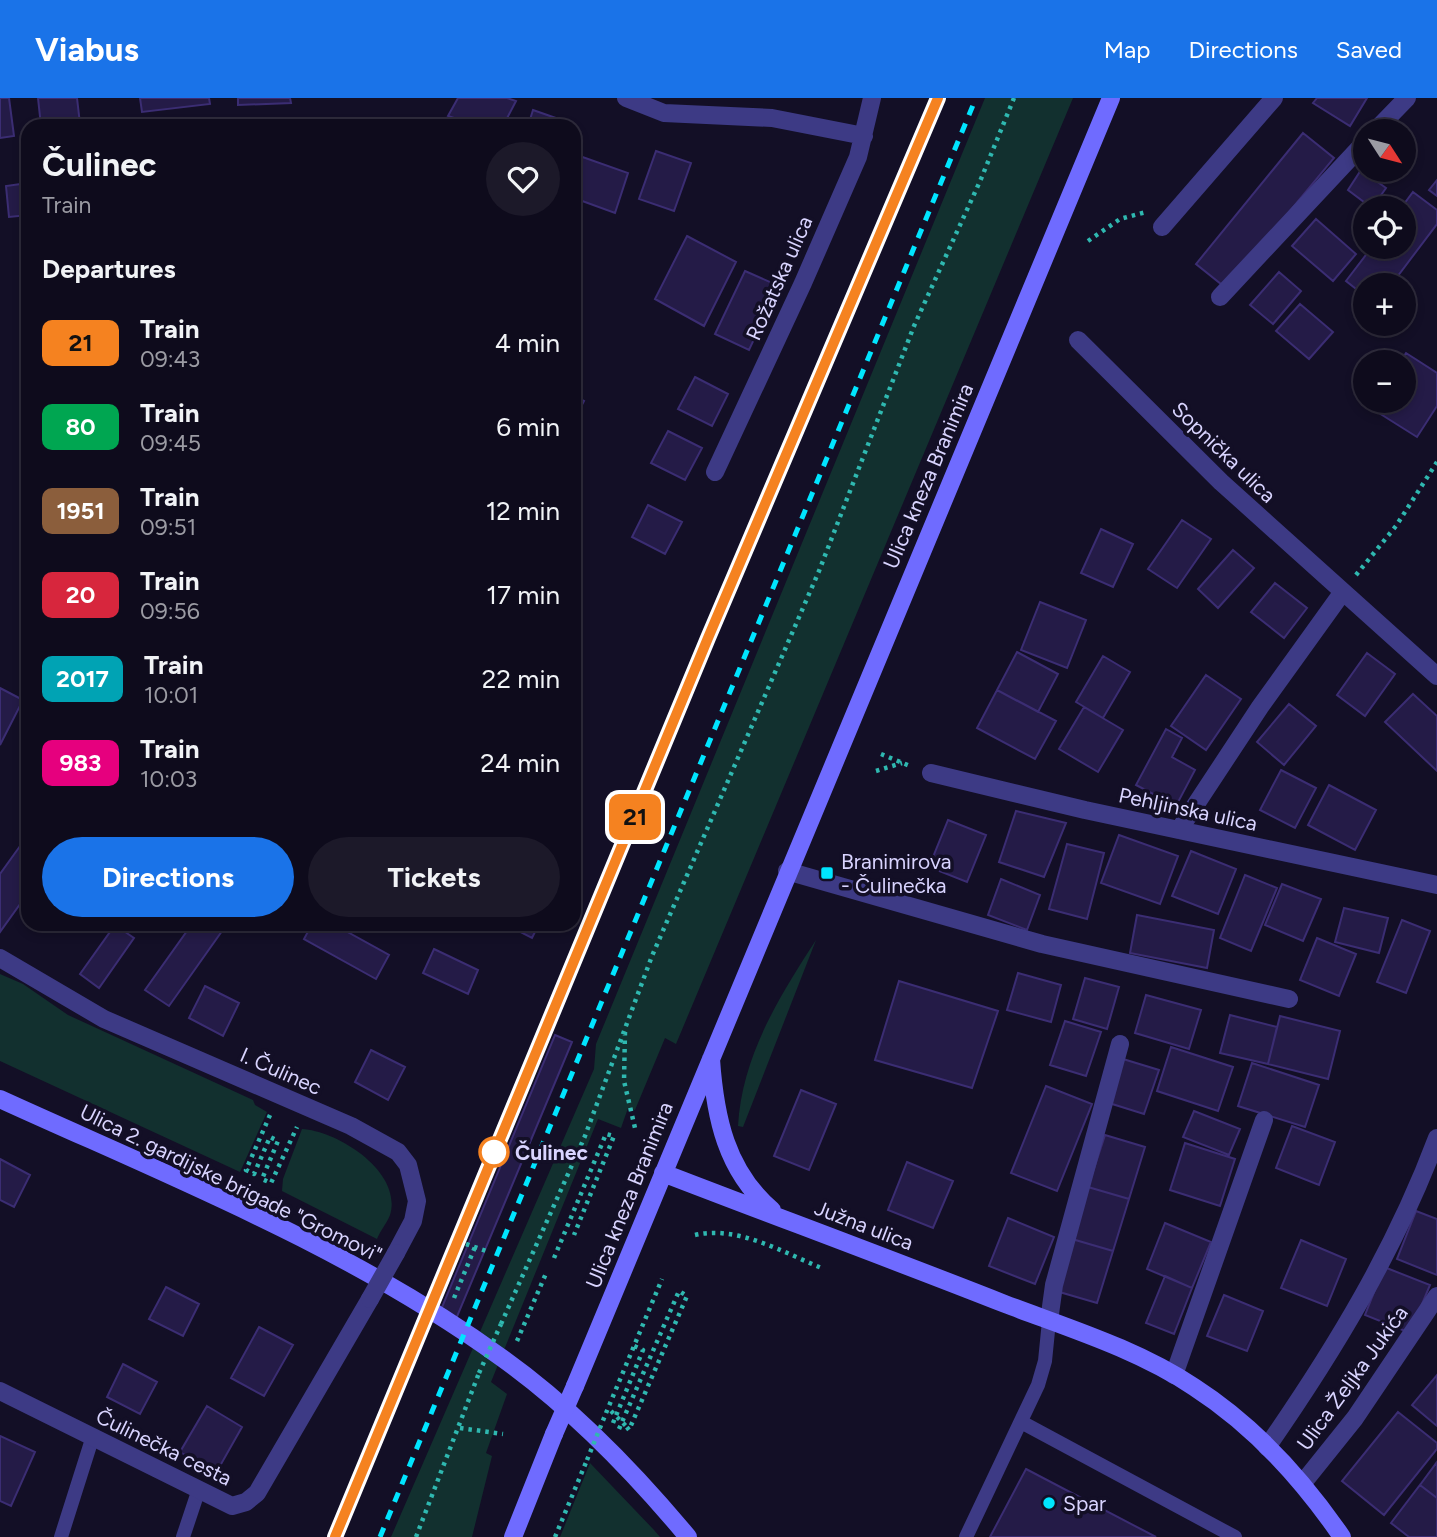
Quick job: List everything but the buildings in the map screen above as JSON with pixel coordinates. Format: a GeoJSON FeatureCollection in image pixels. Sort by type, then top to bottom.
{"type":"FeatureCollection","features":[{"type":"Feature","properties":{"kind":"main road","name":"Ulica kneza Branimira"},"geometry":{"type":"LineString","coordinates":[[513,1537],[787,872],[1111,98]]}},
{"type":"Feature","properties":{"kind":"main road"},"geometry":{"type":"LineString","coordinates":[[711,1056],[721,1127],[737,1172],[761,1200],[784,1219]]}},
{"type":"Feature","properties":{"kind":"main road","name":"Ulica 2. gardijske brigade \"Gromovi\""},"geometry":{"type":"LineString","coordinates":[[0,1099],[293,1234],[433,1310],[504,1359],[576,1418],[617,1457],[688,1537]]}},
{"type":"Feature","properties":{"kind":"main road","name":"Južna ulica"},"geometry":{"type":"LineString","coordinates":[[663,1172],[1049,1321],[1174,1375],[1218,1403],[1267,1447],[1302,1484],[1342,1537]]}},
{"type":"Feature","properties":{"kind":"street"},"geometry":{"type":"LineString","coordinates":[[626,98],[664,113],[772,118],[864,136]]}},
{"type":"Feature","properties":{"kind":"street","name":"Rožatska ulica"},"geometry":{"type":"LineString","coordinates":[[715,472],[803,283],[864,136],[872,98]]}},
{"type":"Feature","properties":{"kind":"street"},"geometry":{"type":"LineString","coordinates":[[1166,223],[1274,98]]}},
{"type":"Feature","properties":{"kind":"street"},"geometry":{"type":"LineString","coordinates":[[1387,119],[1407,98]]}},
{"type":"Feature","properties":{"kind":"street"},"geometry":{"type":"LineString","coordinates":[[1220,297],[1353,155]]}},
{"type":"Feature","properties":{"kind":"street","name":"Sopnička ulica"},"geometry":{"type":"LineString","coordinates":[[1078,340],[1221,482],[1437,676]]}},
{"type":"Feature","properties":{"kind":"street"},"geometry":{"type":"LineString","coordinates":[[1179,830],[1260,707],[1342,593]]}},
{"type":"Feature","properties":{"kind":"street","name":"Pehljinska ulica"},"geometry":{"type":"LineString","coordinates":[[931,773],[1437,885]]}},
{"type":"Feature","properties":{"kind":"street"},"geometry":{"type":"LineString","coordinates":[[787,872],[1042,944],[1289,999]]}},
{"type":"Feature","properties":{"kind":"street","name":"I. Čulinec"},"geometry":{"type":"LineString","coordinates":[[0,958],[104,1019],[351,1126],[398,1153],[408,1165],[417,1201],[413,1221],[370,1299]]}},
{"type":"Feature","properties":{"kind":"street"},"geometry":{"type":"LineString","coordinates":[[1049,1321],[1054,1284],[1120,1044]]}},
{"type":"Feature","properties":{"kind":"street"},"geometry":{"type":"LineString","coordinates":[[1174,1375],[1264,1120]]}},
{"type":"Feature","properties":{"kind":"street"},"geometry":{"type":"LineString","coordinates":[[1267,1447],[1307,1390],[1366,1294],[1414,1199],[1437,1138]]}},
{"type":"Feature","properties":{"kind":"street","name":"Ulica Željka Jukića"},"geometry":{"type":"LineString","coordinates":[[1302,1484],[1354,1418],[1437,1296]]}},
{"type":"Feature","properties":{"kind":"street","name":"Čulinečka cesta"},"geometry":{"type":"LineString","coordinates":[[0,1391],[232,1506],[246,1502],[257,1493],[370,1299]]}},
{"type":"Feature","properties":{"kind":"lane"},"geometry":{"type":"LineString","coordinates":[[967,1537],[1023,1423],[1045,1361],[1049,1321]]}},
{"type":"Feature","properties":{"kind":"lane"},"geometry":{"type":"LineString","coordinates":[[1023,1423],[1235,1537]]}},
{"type":"Feature","properties":{"kind":"lane"},"geometry":{"type":"LineString","coordinates":[[61,1537],[93,1436]]}},
{"type":"Feature","properties":{"kind":"lane"},"geometry":{"type":"LineString","coordinates":[[183,1537],[199,1489]]}},
{"type":"Feature","properties":{"kind":"path"},"geometry":{"type":"LineString","coordinates":[[416,1537],[500,1324],[585,1136],[652,956],[819,570],[915,326],[1014,98]]}},
{"type":"Feature","properties":{"kind":"path"},"geometry":{"type":"LineString","coordinates":[[1088,241],[1120,219],[1136,212],[1153,211],[1166,223]]}},
{"type":"Feature","properties":{"kind":"path"},"geometry":{"type":"LineString","coordinates":[[1342,593],[1396,526],[1437,462]]}},
{"type":"Feature","properties":{"kind":"path"},"geometry":{"type":"LineString","coordinates":[[881,754],[931,773]]}},
{"type":"Feature","properties":{"kind":"path"},"geometry":{"type":"LineString","coordinates":[[876,771],[902,764]]}},
{"type":"Feature","properties":{"kind":"path"},"geometry":{"type":"LineString","coordinates":[[625,1028],[624,1081],[635,1128]]}},
{"type":"Feature","properties":{"kind":"path"},"geometry":{"type":"LineString","coordinates":[[271,1111],[246,1170],[254,1174],[270,1137],[278,1141],[262,1179],[271,1184]]}},
{"type":"Feature","properties":{"kind":"path"},"geometry":{"type":"LineString","coordinates":[[269,1190],[299,1123]]}},
{"type":"Feature","properties":{"kind":"path"},"geometry":{"type":"LineString","coordinates":[[554,1258],[606,1134],[614,1136],[573,1235]]}},
{"type":"Feature","properties":{"kind":"path"},"geometry":{"type":"LineString","coordinates":[[695,1235],[710,1231],[731,1233],[824,1269]]}},
{"type":"Feature","properties":{"kind":"path"},"geometry":{"type":"LineString","coordinates":[[466,1244],[489,1252]]}},
{"type":"Feature","properties":{"kind":"path"},"geometry":{"type":"LineString","coordinates":[[452,1302],[475,1247]]}},
{"type":"Feature","properties":{"kind":"path"},"geometry":{"type":"LineString","coordinates":[[515,1347],[547,1271]]}},
{"type":"Feature","properties":{"kind":"path"},"geometry":{"type":"LineString","coordinates":[[555,1537],[608,1411],[632,1345],[662,1279]]}},
{"type":"Feature","properties":{"kind":"path"},"geometry":{"type":"LineString","coordinates":[[608,1411],[626,1426],[629,1430],[687,1296],[679,1291],[618,1430]]}},
{"type":"Feature","properties":{"kind":"path"},"geometry":{"type":"LineString","coordinates":[[612,1424],[643,1350],[632,1345]]}},
{"type":"Feature","properties":{"kind":"path"},"geometry":{"type":"LineString","coordinates":[[460,1428],[503,1434]]}},
{"type":"Feature","properties":{"kind":"green space"},"geometry":{"type":"Polygon","coordinates":[[[985,98],[1073,98],[676,1044],[665,1038],[635,1110],[628,1108],[621,1128],[598,1119],[491,1382],[507,1394],[486,1453],[492,1456],[472,1537],[391,1537],[594,1069],[596,1044],[985,98]]]}},
{"type":"Feature","properties":{"kind":"green space"},"geometry":{"type":"Polygon","coordinates":[[[816,940],[743,1127],[738,1126],[741,1100],[755,1051],[776,1005],[816,940]]]}},
{"type":"Feature","properties":{"kind":"green space"},"geometry":{"type":"Polygon","coordinates":[[[0,974],[23,984],[68,1015],[253,1100],[255,1105],[267,1112],[240,1172],[0,1061],[0,974]]]}},
{"type":"Feature","properties":{"kind":"green space"},"geometry":{"type":"Polygon","coordinates":[[[302,1129],[333,1137],[349,1146],[377,1169],[387,1184],[391,1199],[390,1215],[377,1239],[282,1191],[283,1179],[302,1129]]]}},
{"type":"Feature","properties":{"kind":"green space"},"geometry":{"type":"Polygon","coordinates":[[[590,1463],[654,1530],[660,1537],[560,1537],[590,1463]]]}},
{"type":"Feature","properties":{"kind":"railway"},"geometry":{"type":"LineString","coordinates":[[335,1537],[708,638],[938,98]]}},
{"type":"Feature","properties":{"kind":"railway"},"geometry":{"type":"LineString","coordinates":[[380,1537],[976,98]]}},
{"type":"Feature","properties":{"kind":"train","name":"21"},"geometry":{"type":"LineString","coordinates":[[335,1537],[708,638],[938,98]]}},
{"type":"Feature","properties":{"kind":"place","name":"Branimirova - Čulinečka"},"geometry":{"type":"Point","coordinates":[827,873]}},
{"type":"Feature","properties":{"kind":"place","name":"Čulinec"},"geometry":{"type":"Point","coordinates":[494,1152]}},
{"type":"Feature","properties":{"kind":"place","name":"Spar"},"geometry":{"type":"Point","coordinates":[1049,1503]}}]}
